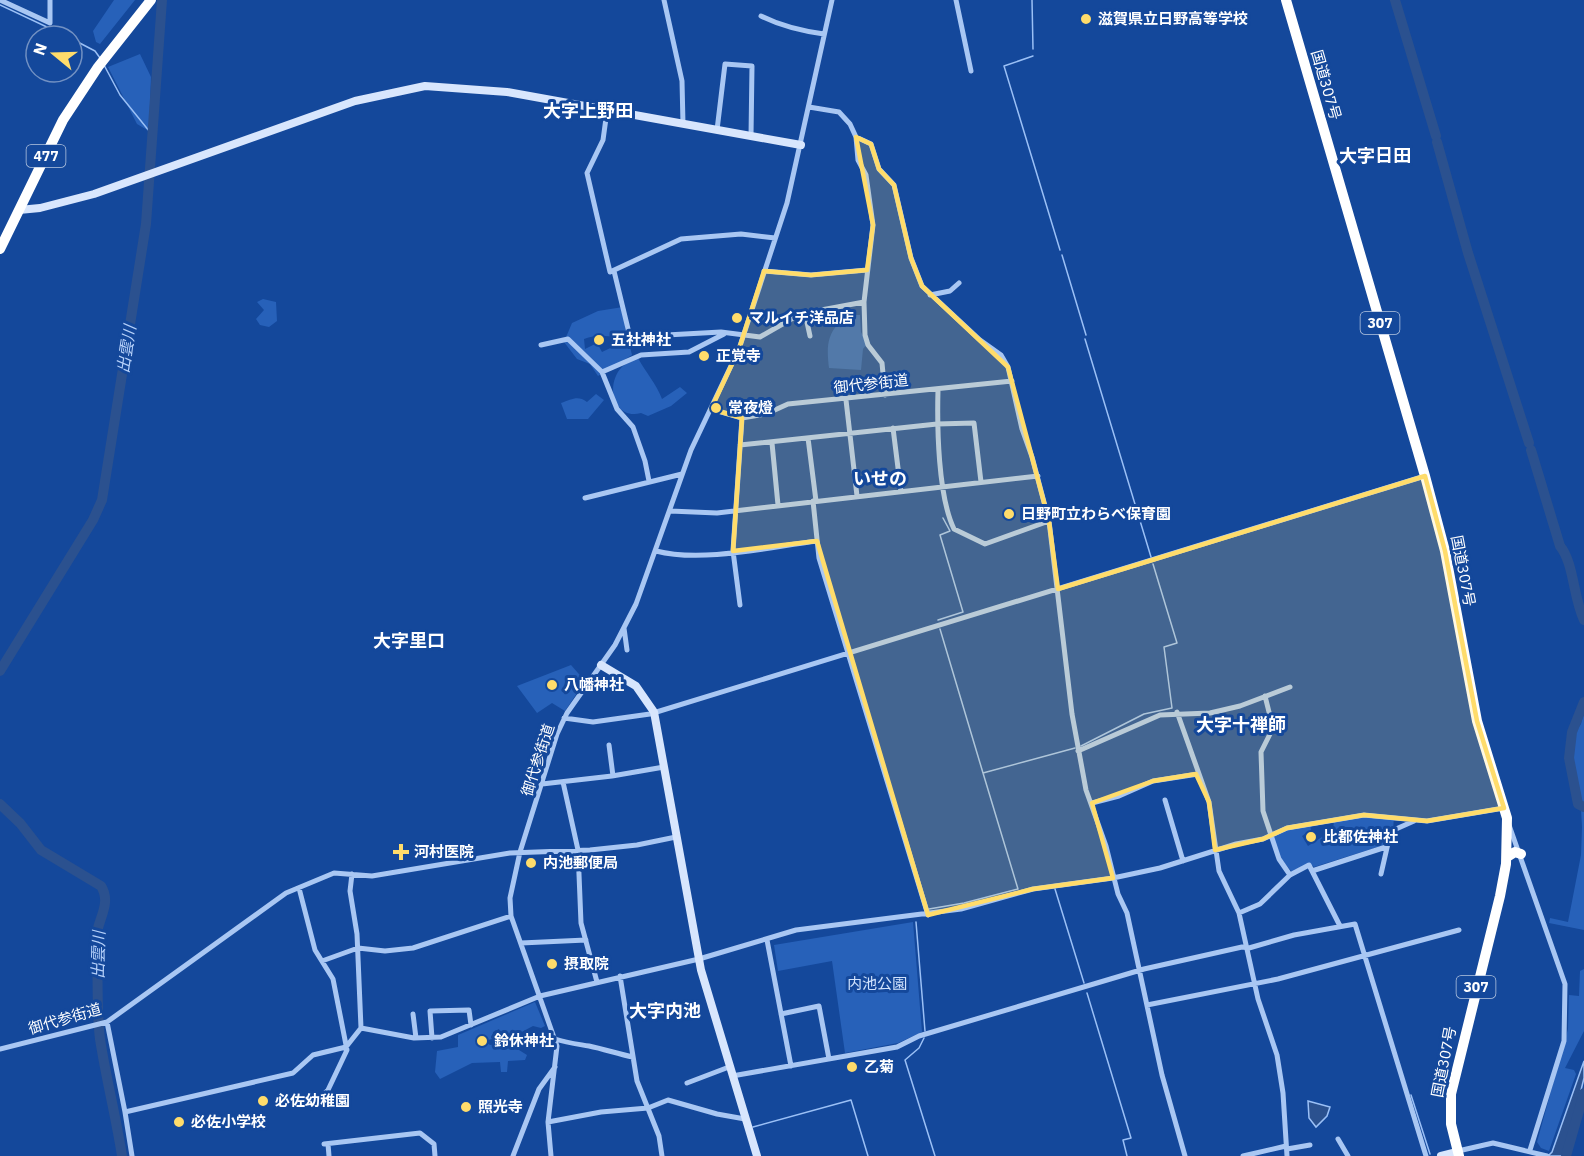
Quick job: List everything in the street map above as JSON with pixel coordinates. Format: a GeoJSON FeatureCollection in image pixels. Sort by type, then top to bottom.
{"type":"FeatureCollection","features":[{"type":"Feature","properties":{"kind":"highway","name":"国道307号"},"geometry":{"type":"LineString","coordinates":[[1286,0],[1425,476],[1445,551],[1478,721],[1505,813],[1507,857],[1500,896],[1455,1069],[1451,1094],[1451,1125],[1458,1154]]}},
{"type":"Feature","properties":{"kind":"highway","name":"477"},"geometry":{"type":"LineString","coordinates":[[0,249],[63,120],[98,67],[150,2]]}},
{"type":"Feature","properties":{"kind":"highway"},"geometry":{"type":"LineString","coordinates":[[1507,857],[1515,852],[1521,854]]}},
{"type":"Feature","properties":{"kind":"street"},"geometry":{"type":"LineString","coordinates":[[0,0],[50,23],[51,0]]}},
{"type":"Feature","properties":{"kind":"street"},"geometry":{"type":"LineString","coordinates":[[664,0],[682,81],[682,124]]}},
{"type":"Feature","properties":{"kind":"street"},"geometry":{"type":"LineString","coordinates":[[711,409],[744,334],[775,238],[801,145],[832,0]]}},
{"type":"Feature","properties":{"kind":"street"},"geometry":{"type":"LineString","coordinates":[[956,0],[971,71]]}},
{"type":"Feature","properties":{"kind":"street"},"geometry":{"type":"LineString","coordinates":[[761,15],[772,23],[790,25],[799,31],[824,34]]}},
{"type":"Feature","properties":{"kind":"street"},"geometry":{"type":"LineString","coordinates":[[717,130],[725,64],[752,66],[752,136]]}},
{"type":"Feature","properties":{"kind":"street"},"geometry":{"type":"LineString","coordinates":[[19,210],[67,201],[141,177],[355,101],[425,86],[491,90],[801,145]]}},
{"type":"Feature","properties":{"kind":"street"},"geometry":{"type":"LineString","coordinates":[[809,107],[839,112],[850,124],[856,137],[858,160],[866,175],[873,225],[864,302],[865,335],[868,345],[882,363],[885,395]]}},
{"type":"Feature","properties":{"kind":"street"},"geometry":{"type":"LineString","coordinates":[[607,111],[603,140],[587,173],[610,272],[681,239],[741,234],[775,238]]}},
{"type":"Feature","properties":{"kind":"street"},"geometry":{"type":"LineString","coordinates":[[856,137],[872,144],[879,170],[894,185],[911,258],[922,286],[1001,356],[1013,382],[1022,429],[1038,476],[1049,521],[1078,751],[1086,790],[1092,803],[1113,878],[1127,913],[1162,1075],[1185,1156]]}},
{"type":"Feature","properties":{"kind":"street"},"geometry":{"type":"LineString","coordinates":[[764,271],[811,275],[867,270]]}},
{"type":"Feature","properties":{"kind":"street"},"geometry":{"type":"LineString","coordinates":[[614,271],[630,337],[728,333],[760,337],[789,319],[805,313],[864,302]]}},
{"type":"Feature","properties":{"kind":"street"},"geometry":{"type":"LineString","coordinates":[[930,295],[950,291],[959,283]]}},
{"type":"Feature","properties":{"kind":"street"},"geometry":{"type":"LineString","coordinates":[[805,313],[810,336]]}},
{"type":"Feature","properties":{"kind":"street"},"geometry":{"type":"LineString","coordinates":[[602,372],[641,355],[689,352],[728,333]]}},
{"type":"Feature","properties":{"kind":"street"},"geometry":{"type":"LineString","coordinates":[[541,345],[568,339],[602,372],[617,409],[637,435],[649,481]]}},
{"type":"Feature","properties":{"kind":"street","name":"御代参街道"},"geometry":{"type":"LineString","coordinates":[[0,1049],[105,1023],[272,903],[334,873],[372,876],[438,863],[520,852],[564,718],[601,665],[636,604],[691,450],[711,409],[742,418],[766,414],[788,404],[1013,382]]}},
{"type":"Feature","properties":{"kind":"street"},"geometry":{"type":"LineString","coordinates":[[938,390],[937,424],[944,487],[947,512],[954,529],[985,544],[1049,521]]}},
{"type":"Feature","properties":{"kind":"street"},"geometry":{"type":"LineString","coordinates":[[846,400],[857,496]]}},
{"type":"Feature","properties":{"kind":"street"},"geometry":{"type":"LineString","coordinates":[[740,605],[733,551],[742,418]]}},
{"type":"Feature","properties":{"kind":"street"},"geometry":{"type":"LineString","coordinates":[[740,445],[893,428],[974,423],[981,482]]}},
{"type":"Feature","properties":{"kind":"street"},"geometry":{"type":"LineString","coordinates":[[893,428],[901,492]]}},
{"type":"Feature","properties":{"kind":"street"},"geometry":{"type":"LineString","coordinates":[[808,438],[819,558],[928,915]]}},
{"type":"Feature","properties":{"kind":"street"},"geometry":{"type":"LineString","coordinates":[[772,443],[778,505]]}},
{"type":"Feature","properties":{"kind":"street"},"geometry":{"type":"LineString","coordinates":[[585,498],[682,474]]}},
{"type":"Feature","properties":{"kind":"street"},"geometry":{"type":"LineString","coordinates":[[670,511],[717,513],[1038,476]]}},
{"type":"Feature","properties":{"kind":"street"},"geometry":{"type":"LineString","coordinates":[[564,718],[593,722],[654,712],[1425,476]]}},
{"type":"Feature","properties":{"kind":"street"},"geometry":{"type":"LineString","coordinates":[[656,551],[671,555],[706,555],[817,541]]}},
{"type":"Feature","properties":{"kind":"street"},"geometry":{"type":"LineString","coordinates":[[624,628],[627,650]]}},
{"type":"Feature","properties":{"kind":"street"},"geometry":{"type":"LineString","coordinates":[[601,665],[636,686],[654,712],[699,959],[757,1156]]}},
{"type":"Feature","properties":{"kind":"street"},"geometry":{"type":"LineString","coordinates":[[1078,751],[1146,720],[1177,712],[1210,713],[1290,687]]}},
{"type":"Feature","properties":{"kind":"street"},"geometry":{"type":"LineString","coordinates":[[1265,696],[1273,728],[1261,758],[1263,811],[1279,859],[1290,875]]}},
{"type":"Feature","properties":{"kind":"street"},"geometry":{"type":"LineString","coordinates":[[1177,712],[1209,802],[1215,850],[1225,887],[1239,913],[1246,947],[1277,1055],[1283,1092],[1287,1150]]}},
{"type":"Feature","properties":{"kind":"street"},"geometry":{"type":"LineString","coordinates":[[609,745],[613,776]]}},
{"type":"Feature","properties":{"kind":"street"},"geometry":{"type":"LineString","coordinates":[[542,784],[613,776],[664,767]]}},
{"type":"Feature","properties":{"kind":"street"},"geometry":{"type":"LineString","coordinates":[[1092,803],[1119,796],[1153,781],[1198,774]]}},
{"type":"Feature","properties":{"kind":"street"},"geometry":{"type":"LineString","coordinates":[[562,782],[578,850],[581,923],[597,982]]}},
{"type":"Feature","properties":{"kind":"street"},"geometry":{"type":"LineString","coordinates":[[1165,800],[1183,861]]}},
{"type":"Feature","properties":{"kind":"street"},"geometry":{"type":"LineString","coordinates":[[1381,874],[1386,847],[1396,829],[1414,821],[1505,813],[1563,972],[1566,1005],[1560,1057],[1530,1150]]}},
{"type":"Feature","properties":{"kind":"street"},"geometry":{"type":"LineString","coordinates":[[362,1028],[416,1038],[432,1038],[471,1025],[540,996],[699,959],[796,930],[928,915],[961,909],[1033,888],[1113,878],[1183,861],[1287,828],[1364,815],[1400,817],[1414,821]]}},
{"type":"Feature","properties":{"kind":"street"},"geometry":{"type":"LineString","coordinates":[[551,1156],[548,1122],[556,1066],[555,1039],[511,916],[510,898],[520,852],[637,845],[676,837]]}},
{"type":"Feature","properties":{"kind":"street"},"geometry":{"type":"LineString","coordinates":[[1312,871],[1386,847]]}},
{"type":"Feature","properties":{"kind":"street"},"geometry":{"type":"LineString","coordinates":[[1239,913],[1260,904],[1290,875],[1309,865],[1341,926]]}},
{"type":"Feature","properties":{"kind":"street"},"geometry":{"type":"LineString","coordinates":[[125,1112],[293,1073],[313,1055],[346,1047],[362,1028],[358,948],[350,891],[352,874]]}},
{"type":"Feature","properties":{"kind":"street"},"geometry":{"type":"LineString","coordinates":[[299,888],[315,950],[333,979],[346,1047],[343,1060],[328,1090],[304,1105]]}},
{"type":"Feature","properties":{"kind":"street"},"geometry":{"type":"LineString","coordinates":[[322,961],[358,948],[385,951],[414,948],[511,916]]}},
{"type":"Feature","properties":{"kind":"street"},"geometry":{"type":"LineString","coordinates":[[732,1076],[897,1047],[919,1036],[1140,971],[1355,924],[1426,1156]]}},
{"type":"Feature","properties":{"kind":"street"},"geometry":{"type":"LineString","coordinates":[[1147,1005],[1256,983],[1459,930]]}},
{"type":"Feature","properties":{"kind":"street"},"geometry":{"type":"LineString","coordinates":[[521,943],[586,940]]}},
{"type":"Feature","properties":{"kind":"street"},"geometry":{"type":"LineString","coordinates":[[766,940],[791,1066]]}},
{"type":"Feature","properties":{"kind":"street"},"geometry":{"type":"LineString","coordinates":[[620,976],[630,1023],[638,1081],[658,1136],[662,1156]]}},
{"type":"Feature","properties":{"kind":"street"},"geometry":{"type":"LineString","coordinates":[[781,1014],[819,1006],[829,1059]]}},
{"type":"Feature","properties":{"kind":"street"},"geometry":{"type":"LineString","coordinates":[[432,1038],[430,1011],[469,1010],[471,1025]]}},
{"type":"Feature","properties":{"kind":"street"},"geometry":{"type":"LineString","coordinates":[[413,1014],[416,1038]]}},
{"type":"Feature","properties":{"kind":"street"},"geometry":{"type":"LineString","coordinates":[[105,1023],[125,1112],[132,1156]]}},
{"type":"Feature","properties":{"kind":"street"},"geometry":{"type":"LineString","coordinates":[[555,1039],[574,1046],[591,1046],[606,1052],[633,1057]]}},
{"type":"Feature","properties":{"kind":"street"},"geometry":{"type":"LineString","coordinates":[[513,1156],[539,1089],[556,1066]]}},
{"type":"Feature","properties":{"kind":"street"},"geometry":{"type":"LineString","coordinates":[[687,1083],[729,1067]]}},
{"type":"Feature","properties":{"kind":"street"},"geometry":{"type":"LineString","coordinates":[[548,1122],[601,1112],[648,1108],[668,1100],[717,1114],[746,1119]]}},
{"type":"Feature","properties":{"kind":"street"},"geometry":{"type":"LineString","coordinates":[[329,1156],[326,1144],[420,1133],[434,1144],[435,1156]]}},
{"type":"Feature","properties":{"kind":"street"},"geometry":{"type":"LineString","coordinates":[[1338,1139],[1348,1156]]}},
{"type":"Feature","properties":{"kind":"street"},"geometry":{"type":"LineString","coordinates":[[1441,1156],[1458,1154],[1477,1145],[1493,1143],[1544,1155]]}},
{"type":"Feature","properties":{"kind":"street"},"geometry":{"type":"LineString","coordinates":[[1243,1156],[1310,1145]]}},
{"type":"Feature","properties":{"kind":"highlighted area"},"geometry":{"type":"Polygon","coordinates":[[[856,137],[871,144],[879,169],[894,185],[911,258],[922,286],[1008,367],[1049,521],[1058,589],[1425,476],[1445,551],[1477,721],[1504,808],[1427,821],[1364,815],[1287,828],[1263,839],[1215,850],[1209,802],[1196,774],[1153,781],[1092,803],[1113,878],[1033,889],[928,915],[817,541],[733,551],[742,418],[711,409],[739,349],[764,271],[811,275],[867,270],[873,225],[856,137]]]}},
{"type":"Feature","properties":{"kind":"green space"},"geometry":{"type":"Polygon","coordinates":[[[114,0],[135,0],[100,44],[96,42],[93,31],[114,0]]]}},
{"type":"Feature","properties":{"kind":"green space"},"geometry":{"type":"Polygon","coordinates":[[[140,54],[151,77],[149,131],[137,124],[108,67],[140,54]]]}},
{"type":"Feature","properties":{"kind":"green space"},"geometry":{"type":"Polygon","coordinates":[[[263,299],[276,302],[277,321],[269,327],[260,325],[256,319],[264,310],[257,302],[263,299]]]}},
{"type":"Feature","properties":{"kind":"green space"},"geometry":{"type":"Polygon","coordinates":[[[623,307],[626,334],[584,339],[585,349],[597,343],[602,352],[625,341],[630,347],[632,355],[598,376],[590,364],[577,359],[564,342],[572,323],[598,311],[623,307]]]}},
{"type":"Feature","properties":{"kind":"green space"},"geometry":{"type":"Polygon","coordinates":[[[855,315],[860,315],[861,332],[867,344],[863,349],[861,370],[829,368],[828,350],[831,334],[838,324],[855,322],[855,315]]]}},
{"type":"Feature","properties":{"kind":"green space"},"geometry":{"type":"Polygon","coordinates":[[[638,358],[662,399],[680,387],[687,393],[671,406],[648,416],[624,411],[619,407],[613,392],[616,375],[622,367],[638,358]]]}},
{"type":"Feature","properties":{"kind":"green space"},"geometry":{"type":"Polygon","coordinates":[[[596,394],[604,400],[588,419],[567,419],[561,403],[578,398],[587,402],[596,394]]]}},
{"type":"Feature","properties":{"kind":"green space"},"geometry":{"type":"Polygon","coordinates":[[[571,665],[585,681],[565,711],[552,703],[537,713],[517,686],[571,665]]]}},
{"type":"Feature","properties":{"kind":"green space"},"geometry":{"type":"Polygon","coordinates":[[[1584,712],[1584,930],[1549,923],[1550,918],[1568,922],[1581,855],[1580,791],[1572,757],[1574,734],[1581,724],[1584,712]]]}},
{"type":"Feature","properties":{"kind":"green space"},"geometry":{"type":"Polygon","coordinates":[[[1365,817],[1394,817],[1393,830],[1384,845],[1314,867],[1309,863],[1292,872],[1281,859],[1271,836],[1278,831],[1310,824],[1311,830],[1302,836],[1308,846],[1333,830],[1334,821],[1365,817]]]}},
{"type":"Feature","properties":{"kind":"green space","name":"内池公園"},"geometry":{"type":"Polygon","coordinates":[[[913,922],[922,1032],[898,1043],[845,1053],[832,961],[778,971],[774,945],[913,922]]]}},
{"type":"Feature","properties":{"kind":"green space"},"geometry":{"type":"Polygon","coordinates":[[[1584,969],[1584,1031],[1565,1068],[1574,1070],[1576,1074],[1549,1151],[1541,1148],[1537,1142],[1568,1029],[1569,995],[1579,996],[1580,971],[1584,969]]]}},
{"type":"Feature","properties":{"kind":"green space"},"geometry":{"type":"Polygon","coordinates":[[[535,1002],[545,1026],[541,1028],[533,1026],[516,1035],[501,1034],[499,1029],[493,1032],[492,1039],[485,1041],[490,1045],[517,1041],[519,1050],[527,1055],[525,1060],[508,1061],[507,1072],[501,1072],[500,1062],[472,1063],[440,1079],[435,1072],[437,1051],[458,1047],[458,1035],[535,1002]]]}},
{"type":"Feature","properties":{"kind":"shaded area"},"geometry":{"type":"Polygon","coordinates":[[[1584,1061],[1584,1078],[1567,1147],[1568,1156],[1548,1156],[1552,1152],[1584,1061]]]}},
{"type":"Feature","properties":{"kind":"shaded area"},"geometry":{"type":"Polygon","coordinates":[[[1308,1101],[1330,1107],[1327,1116],[1316,1127],[1309,1118],[1308,1101]]]}},
{"type":"Feature","properties":{"kind":"waterway","name":"出雲川"},"geometry":{"type":"LineString","coordinates":[[0,671],[93,520],[102,500],[146,224],[162,0]]}},
{"type":"Feature","properties":{"kind":"waterway"},"geometry":{"type":"LineString","coordinates":[[1032,0],[1033,49]]}},
{"type":"Feature","properties":{"kind":"waterway"},"geometry":{"type":"LineString","coordinates":[[1395,0],[1436,136]]}},
{"type":"Feature","properties":{"kind":"waterway"},"geometry":{"type":"LineString","coordinates":[[0,5],[40,24]]}},
{"type":"Feature","properties":{"kind":"waterway"},"geometry":{"type":"LineString","coordinates":[[84,45],[95,51],[100,58]]}},
{"type":"Feature","properties":{"kind":"waterway"},"geometry":{"type":"LineString","coordinates":[[1033,56],[1004,66],[1060,250]]}},
{"type":"Feature","properties":{"kind":"waterway"},"geometry":{"type":"LineString","coordinates":[[104,65],[120,95],[154,137]]}},
{"type":"Feature","properties":{"kind":"waterway"},"geometry":{"type":"LineString","coordinates":[[1437,142],[1468,253],[1529,443]]}},
{"type":"Feature","properties":{"kind":"waterway"},"geometry":{"type":"LineString","coordinates":[[1062,255],[1086,335]]}},
{"type":"Feature","properties":{"kind":"waterway"},"geometry":{"type":"LineString","coordinates":[[1085,339],[1151,557]]}},
{"type":"Feature","properties":{"kind":"waterway"},"geometry":{"type":"LineString","coordinates":[[1531,450],[1560,546],[1571,571],[1584,620]]}},
{"type":"Feature","properties":{"kind":"waterway"},"geometry":{"type":"LineString","coordinates":[[938,620],[963,612],[940,535],[950,531],[943,518]]}},
{"type":"Feature","properties":{"kind":"waterway"},"geometry":{"type":"LineString","coordinates":[[1081,746],[1144,714],[1172,708],[1164,647],[1177,643],[1153,564]]}},
{"type":"Feature","properties":{"kind":"waterway"},"geometry":{"type":"LineString","coordinates":[[940,629],[983,773]]}},
{"type":"Feature","properties":{"kind":"waterway"},"geometry":{"type":"LineString","coordinates":[[1584,702],[1572,732],[1569,758],[1578,804],[1584,807]]}},
{"type":"Feature","properties":{"kind":"waterway"},"geometry":{"type":"LineString","coordinates":[[929,909],[964,903],[1018,889],[983,773],[1075,748]]}},
{"type":"Feature","properties":{"kind":"waterway","name":"出雲川"},"geometry":{"type":"LineString","coordinates":[[0,804],[20,823],[41,850],[101,886],[104,893],[104,907],[96,935],[99,1027],[122,1156]]}},
{"type":"Feature","properties":{"kind":"waterway"},"geometry":{"type":"LineString","coordinates":[[1055,889],[1084,983]]}},
{"type":"Feature","properties":{"kind":"waterway"},"geometry":{"type":"LineString","coordinates":[[916,922],[925,1031]]}},
{"type":"Feature","properties":{"kind":"waterway"},"geometry":{"type":"LineString","coordinates":[[1087,993],[1131,1138],[1123,1140],[1127,1156]]}},
{"type":"Feature","properties":{"kind":"waterway"},"geometry":{"type":"LineString","coordinates":[[924,1038],[919,1048],[905,1060],[935,1156]]}},
{"type":"Feature","properties":{"kind":"waterway"},"geometry":{"type":"LineString","coordinates":[[1566,1156],[1584,1093]]}},
{"type":"Feature","properties":{"kind":"waterway"},"geometry":{"type":"LineString","coordinates":[[1411,1095],[1430,1154]]}},
{"type":"Feature","properties":{"kind":"waterway"},"geometry":{"type":"LineString","coordinates":[[753,1127],[851,1100],[868,1156]]}},
{"type":"Feature","properties":{"kind":"place","name":"滋賀県立日野高等学校"},"geometry":{"type":"Point","coordinates":[1086,19]}},
{"type":"Feature","properties":{"kind":"place","name":"マルイチ洋品店"},"geometry":{"type":"Point","coordinates":[737,318]}},
{"type":"Feature","properties":{"kind":"place","name":"五社神社"},"geometry":{"type":"Point","coordinates":[599,340]}},
{"type":"Feature","properties":{"kind":"place","name":"正覚寺"},"geometry":{"type":"Point","coordinates":[704,356]}},
{"type":"Feature","properties":{"kind":"place","name":"常夜燈"},"geometry":{"type":"Point","coordinates":[716,408]}},
{"type":"Feature","properties":{"kind":"place","name":"日野町立わらべ保育園"},"geometry":{"type":"Point","coordinates":[1009,514]}},
{"type":"Feature","properties":{"kind":"place","name":"八幡神社"},"geometry":{"type":"Point","coordinates":[552,685]}},
{"type":"Feature","properties":{"kind":"place","name":"比都佐神社"},"geometry":{"type":"Point","coordinates":[1311,837]}},
{"type":"Feature","properties":{"kind":"place","name":"河村医院"},"geometry":{"type":"Point","coordinates":[401,852]}},
{"type":"Feature","properties":{"kind":"place","name":"内池郵便局"},"geometry":{"type":"Point","coordinates":[531,863]}},
{"type":"Feature","properties":{"kind":"place","name":"摂取院"},"geometry":{"type":"Point","coordinates":[552,964]}},
{"type":"Feature","properties":{"kind":"place","name":"鈴休神社"},"geometry":{"type":"Point","coordinates":[482,1041]}},
{"type":"Feature","properties":{"kind":"place","name":"乙菊"},"geometry":{"type":"Point","coordinates":[852,1067]}},
{"type":"Feature","properties":{"kind":"place","name":"必佐幼稚園"},"geometry":{"type":"Point","coordinates":[263,1101]}},
{"type":"Feature","properties":{"kind":"place","name":"照光寺"},"geometry":{"type":"Point","coordinates":[466,1107]}},
{"type":"Feature","properties":{"kind":"place","name":"必佐小学校"},"geometry":{"type":"Point","coordinates":[179,1122]}},
{"type":"Feature","properties":{"kind":"district","name":"大字上野田"},"geometry":{"type":"Point","coordinates":[588,111]}},
{"type":"Feature","properties":{"kind":"district","name":"大字日田"},"geometry":{"type":"Point","coordinates":[1375,156]}},
{"type":"Feature","properties":{"kind":"district","name":"いせの"},"geometry":{"type":"Point","coordinates":[880,479]}},
{"type":"Feature","properties":{"kind":"district","name":"大字里口"},"geometry":{"type":"Point","coordinates":[409,641]}},
{"type":"Feature","properties":{"kind":"district","name":"大字十禅師"},"geometry":{"type":"Point","coordinates":[1241,725]}},
{"type":"Feature","properties":{"kind":"district","name":"大字内池"},"geometry":{"type":"Point","coordinates":[665,1011]}}]}
